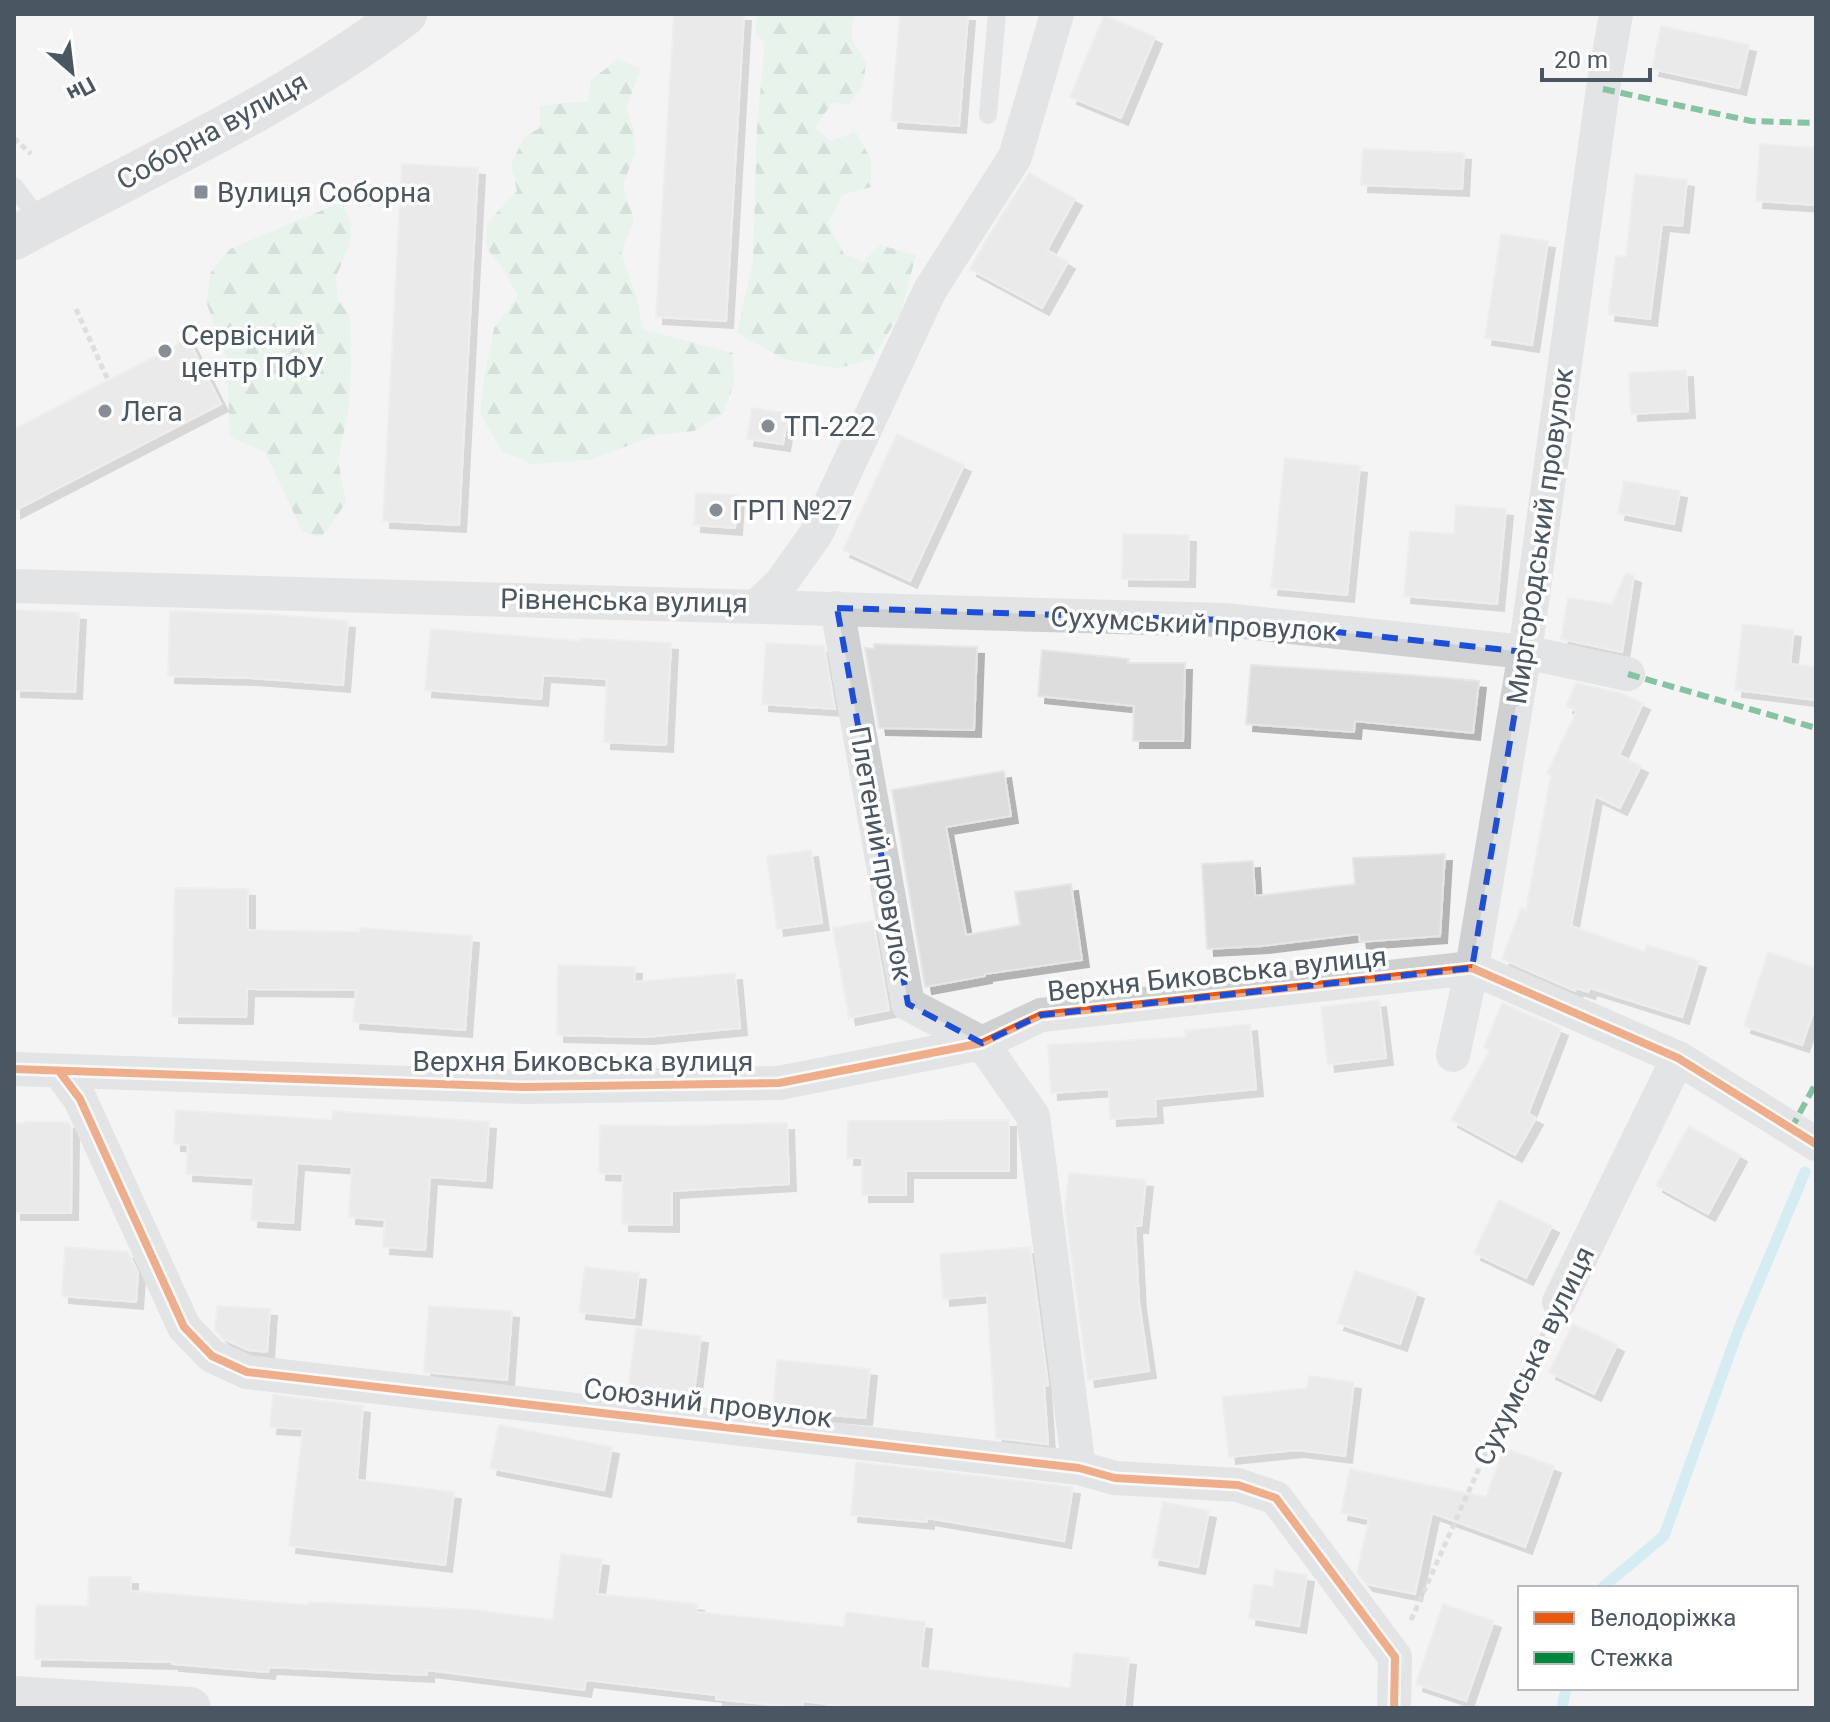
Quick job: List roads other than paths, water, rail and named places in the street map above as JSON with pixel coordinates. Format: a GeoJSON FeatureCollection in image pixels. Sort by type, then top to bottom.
{"type":"FeatureCollection","features":[{"type":"Feature","properties":{"kind":"main road","name":"Соборна вулиця"},"geometry":{"type":"LineString","coordinates":[[28,231],[230,125],[364,45],[405,14]]}},
{"type":"Feature","properties":{"kind":"street","name":"Рівненська вулиця"},"geometry":{"type":"LineString","coordinates":[[14,586],[757,606],[781,583],[816,534],[930,290],[1015,157],[1057,14]]}},
{"type":"Feature","properties":{"kind":"street","name":"Миргородський провулок"},"geometry":{"type":"LineString","coordinates":[[1453,1055],[1472,968],[1525,652],[1616,14]]}},
{"type":"Feature","properties":{"kind":"street","name":"Сухумський провулок"},"geometry":{"type":"LineString","coordinates":[[757,606],[1225,620],[1525,652],[1628,674]]}},
{"type":"Feature","properties":{"kind":"street","name":"Плетений провулок"},"geometry":{"type":"LineString","coordinates":[[837,608],[908,1004],[982,1043],[1033,1116],[1079,1468]]}},
{"type":"Feature","properties":{"kind":"street","name":"Верхня Биковська вулиця"},"geometry":{"type":"LineString","coordinates":[[14,1069],[525,1087],[779,1083],[982,1043],[1041,1015],[1472,968],[1678,1058],[1816,1144]]}},
{"type":"Feature","properties":{"kind":"street","name":"Сухумська вулиця"},"geometry":{"type":"LineString","coordinates":[[1559,1302],[1678,1058]]}},
{"type":"Feature","properties":{"kind":"street","name":"Союзний провулок"},"geometry":{"type":"LineString","coordinates":[[59,1071],[80,1099],[184,1327],[212,1356],[247,1372],[1079,1468],[1115,1478],[1238,1485],[1276,1498],[1395,1657],[1394,1708]]}},
{"type":"Feature","properties":{"kind":"street"},"geometry":{"type":"LineString","coordinates":[[14,1697],[190,1708]]}},
{"type":"Feature","properties":{"kind":"lane"},"geometry":{"type":"LineString","coordinates":[[988,115],[997,14]]}},
{"type":"Feature","properties":{"kind":"lane"},"geometry":{"type":"LineString","coordinates":[[14,186],[28,231]]}},
{"type":"Feature","properties":{"kind":"waterway"},"geometry":{"type":"LineString","coordinates":[[1604,1586],[1664,1536],[1738,1331],[1805,1172]]}},
{"type":"Feature","properties":{"kind":"waterway"},"geometry":{"type":"LineString","coordinates":[[1562,1708],[1566,1690]]}},
{"type":"Feature","properties":{"kind":"place","name":"Вулиця Соборна"},"geometry":{"type":"Point","coordinates":[201,192]}},
{"type":"Feature","properties":{"kind":"place","name":"Cервісний центр ПФУ"},"geometry":{"type":"Point","coordinates":[165,351]}},
{"type":"Feature","properties":{"kind":"place","name":"Лега"},"geometry":{"type":"Point","coordinates":[105,411]}},
{"type":"Feature","properties":{"kind":"place","name":"ТП-222"},"geometry":{"type":"Point","coordinates":[768,426]}},
{"type":"Feature","properties":{"kind":"place","name":"ГРП №27"},"geometry":{"type":"Point","coordinates":[716,510]}}]}
